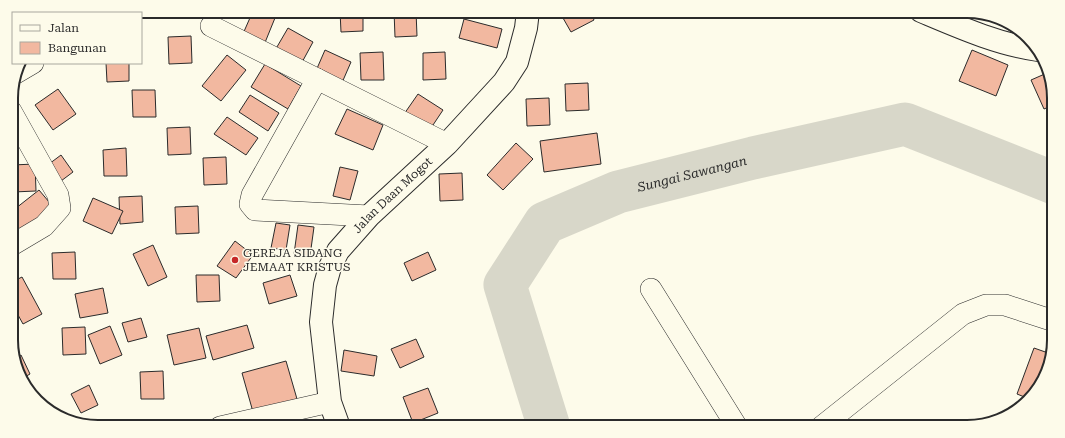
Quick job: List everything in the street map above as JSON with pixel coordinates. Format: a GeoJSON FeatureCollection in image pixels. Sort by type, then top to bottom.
{"type":"FeatureCollection","features":[{"type":"Feature","properties":{"kind":"main road","name":"Jalan Daan Mogot"},"geometry":{"type":"LineString","coordinates":[[336,420],[330,402],[322,322],[325,285],[330,267],[338,251],[369,216],[447,144],[504,82],[517,62],[527,18]]}},
{"type":"Feature","properties":{"kind":"main road"},"geometry":{"type":"LineString","coordinates":[[938,18],[974,33],[1030,49]]}},
{"type":"Feature","properties":{"kind":"street"},"geometry":{"type":"LineString","coordinates":[[211,26],[447,144]]}},
{"type":"Feature","properties":{"kind":"street"},"geometry":{"type":"LineString","coordinates":[[317,79],[252,195],[250,204],[255,210],[369,216]]}},
{"type":"Feature","properties":{"kind":"street"},"geometry":{"type":"LineString","coordinates":[[18,124],[58,195],[60,208],[44,226],[18,241]]}},
{"type":"Feature","properties":{"kind":"street"},"geometry":{"type":"LineString","coordinates":[[651,289],[734,420]]}},
{"type":"Feature","properties":{"kind":"street"},"geometry":{"type":"LineString","coordinates":[[830,420],[963,314],[986,305],[1005,305],[1047,319]]}},
{"type":"Feature","properties":{"kind":"street"},"geometry":{"type":"LineString","coordinates":[[251,420],[330,402]]}},
{"type":"Feature","properties":{"kind":"building"},"geometry":{"type":"Polygon","coordinates":[[[250,18],[275,18],[264,45],[242,36],[250,18]]]}},
{"type":"Feature","properties":{"kind":"building"},"geometry":{"type":"Polygon","coordinates":[[[340,18],[363,18],[363,31],[341,32],[340,18]]]}},
{"type":"Feature","properties":{"kind":"building"},"geometry":{"type":"Polygon","coordinates":[[[394,18],[416,18],[417,36],[395,37],[394,18]]]}},
{"type":"Feature","properties":{"kind":"building"},"geometry":{"type":"Polygon","coordinates":[[[563,18],[593,18],[594,20],[571,32],[563,18]]]}},
{"type":"Feature","properties":{"kind":"building"},"geometry":{"type":"Polygon","coordinates":[[[464,19],[502,29],[497,48],[459,38],[464,19]]]}},
{"type":"Feature","properties":{"kind":"building"},"geometry":{"type":"Polygon","coordinates":[[[288,28],[313,42],[300,66],[274,52],[288,28]]]}},
{"type":"Feature","properties":{"kind":"building"},"geometry":{"type":"Polygon","coordinates":[[[191,36],[192,63],[169,64],[168,37],[191,36]]]}},
{"type":"Feature","properties":{"kind":"building"},"geometry":{"type":"Polygon","coordinates":[[[325,50],[351,62],[341,85],[315,73],[325,50]]]}},
{"type":"Feature","properties":{"kind":"building"},"geometry":{"type":"Polygon","coordinates":[[[972,50],[1008,65],[996,96],[959,81],[972,50]]]}},
{"type":"Feature","properties":{"kind":"building"},"geometry":{"type":"Polygon","coordinates":[[[383,52],[384,80],[361,80],[360,53],[383,52]]]}},
{"type":"Feature","properties":{"kind":"building"},"geometry":{"type":"Polygon","coordinates":[[[445,52],[446,79],[423,80],[423,53],[445,52]]]}},
{"type":"Feature","properties":{"kind":"building"},"geometry":{"type":"Polygon","coordinates":[[[227,55],[246,70],[221,101],[202,86],[227,55]]]}},
{"type":"Feature","properties":{"kind":"building"},"geometry":{"type":"Polygon","coordinates":[[[106,64],[129,64],[129,81],[107,82],[106,64]]]}},
{"type":"Feature","properties":{"kind":"building"},"geometry":{"type":"Polygon","coordinates":[[[265,64],[301,86],[288,109],[251,87],[265,64]]]}},
{"type":"Feature","properties":{"kind":"building"},"geometry":{"type":"Polygon","coordinates":[[[1043,75],[1046,88],[1047,108],[1044,109],[1031,80],[1043,75]]]}},
{"type":"Feature","properties":{"kind":"building"},"geometry":{"type":"Polygon","coordinates":[[[588,83],[589,110],[566,111],[565,84],[588,83]]]}},
{"type":"Feature","properties":{"kind":"building"},"geometry":{"type":"Polygon","coordinates":[[[58,89],[76,114],[53,130],[35,105],[58,89]]]}},
{"type":"Feature","properties":{"kind":"building"},"geometry":{"type":"Polygon","coordinates":[[[132,90],[155,90],[156,117],[133,117],[132,90]]]}},
{"type":"Feature","properties":{"kind":"building"},"geometry":{"type":"Polygon","coordinates":[[[418,94],[443,110],[427,134],[402,117],[418,94]]]}},
{"type":"Feature","properties":{"kind":"building"},"geometry":{"type":"Polygon","coordinates":[[[250,95],[279,113],[268,131],[239,112],[250,95]]]}},
{"type":"Feature","properties":{"kind":"building"},"geometry":{"type":"Polygon","coordinates":[[[549,98],[550,125],[527,126],[526,99],[549,98]]]}},
{"type":"Feature","properties":{"kind":"building"},"geometry":{"type":"Polygon","coordinates":[[[347,109],[383,125],[373,150],[335,134],[347,109]]]}},
{"type":"Feature","properties":{"kind":"building"},"geometry":{"type":"Polygon","coordinates":[[[227,117],[258,138],[246,155],[214,134],[227,117]]]}},
{"type":"Feature","properties":{"kind":"building"},"geometry":{"type":"Polygon","coordinates":[[[190,127],[191,154],[168,155],[167,128],[190,127]]]}},
{"type":"Feature","properties":{"kind":"building"},"geometry":{"type":"Polygon","coordinates":[[[597,133],[601,164],[544,172],[540,141],[597,133]]]}},
{"type":"Feature","properties":{"kind":"building"},"geometry":{"type":"Polygon","coordinates":[[[516,143],[533,159],[503,190],[487,175],[516,143]]]}},
{"type":"Feature","properties":{"kind":"building"},"geometry":{"type":"Polygon","coordinates":[[[126,148],[127,176],[104,176],[103,150],[126,148]]]}},
{"type":"Feature","properties":{"kind":"building"},"geometry":{"type":"Polygon","coordinates":[[[61,155],[73,172],[61,181],[49,164],[61,155]]]}},
{"type":"Feature","properties":{"kind":"building"},"geometry":{"type":"Polygon","coordinates":[[[226,157],[227,184],[204,185],[203,158],[226,157]]]}},
{"type":"Feature","properties":{"kind":"building"},"geometry":{"type":"Polygon","coordinates":[[[35,164],[36,191],[18,192],[18,165],[35,164]]]}},
{"type":"Feature","properties":{"kind":"building"},"geometry":{"type":"Polygon","coordinates":[[[340,167],[358,171],[350,200],[333,196],[340,167]]]}},
{"type":"Feature","properties":{"kind":"building"},"geometry":{"type":"Polygon","coordinates":[[[462,173],[463,200],[440,201],[439,174],[462,173]]]}},
{"type":"Feature","properties":{"kind":"building"},"geometry":{"type":"Polygon","coordinates":[[[39,190],[55,209],[19,238],[18,206],[39,190]]]}},
{"type":"Feature","properties":{"kind":"building"},"geometry":{"type":"Polygon","coordinates":[[[142,196],[143,222],[120,224],[119,197],[142,196]]]}},
{"type":"Feature","properties":{"kind":"building"},"geometry":{"type":"Polygon","coordinates":[[[93,198],[123,211],[112,234],[83,221],[93,198]]]}},
{"type":"Feature","properties":{"kind":"building"},"geometry":{"type":"Polygon","coordinates":[[[198,206],[199,233],[176,234],[175,207],[198,206]]]}},
{"type":"Feature","properties":{"kind":"building"},"geometry":{"type":"Polygon","coordinates":[[[276,223],[290,225],[286,250],[271,248],[276,223]]]}},
{"type":"Feature","properties":{"kind":"building"},"geometry":{"type":"Polygon","coordinates":[[[298,225],[314,227],[310,256],[294,254],[298,225]]]}},
{"type":"Feature","properties":{"kind":"building","name":"GEREJA SIDANG JEMAAT KRISTUS"},"geometry":{"type":"Polygon","coordinates":[[[235,241],[253,255],[236,278],[217,266],[235,241]]]}},
{"type":"Feature","properties":{"kind":"building"},"geometry":{"type":"Polygon","coordinates":[[[153,245],[167,277],[148,286],[133,254],[153,245]]]}},
{"type":"Feature","properties":{"kind":"building"},"geometry":{"type":"Polygon","coordinates":[[[75,252],[76,279],[53,279],[52,253],[75,252]]]}},
{"type":"Feature","properties":{"kind":"building"},"geometry":{"type":"Polygon","coordinates":[[[428,252],[436,270],[412,281],[404,263],[428,252]]]}},
{"type":"Feature","properties":{"kind":"building"},"geometry":{"type":"Polygon","coordinates":[[[196,275],[219,275],[220,301],[197,302],[196,275]]]}},
{"type":"Feature","properties":{"kind":"building"},"geometry":{"type":"Polygon","coordinates":[[[290,275],[297,296],[269,304],[263,283],[290,275]]]}},
{"type":"Feature","properties":{"kind":"building"},"geometry":{"type":"Polygon","coordinates":[[[22,277],[42,314],[23,324],[18,315],[18,279],[22,277]]]}},
{"type":"Feature","properties":{"kind":"building"},"geometry":{"type":"Polygon","coordinates":[[[103,288],[108,313],[80,318],[75,294],[103,288]]]}},
{"type":"Feature","properties":{"kind":"building"},"geometry":{"type":"Polygon","coordinates":[[[141,318],[147,337],[128,342],[122,323],[141,318]]]}},
{"type":"Feature","properties":{"kind":"building"},"geometry":{"type":"Polygon","coordinates":[[[247,325],[254,348],[213,360],[206,336],[247,325]]]}},
{"type":"Feature","properties":{"kind":"building"},"geometry":{"type":"Polygon","coordinates":[[[110,326],[122,355],[100,364],[88,335],[110,326]]]}},
{"type":"Feature","properties":{"kind":"building"},"geometry":{"type":"Polygon","coordinates":[[[85,327],[86,354],[63,355],[62,328],[85,327]]]}},
{"type":"Feature","properties":{"kind":"building"},"geometry":{"type":"Polygon","coordinates":[[[199,328],[206,358],[174,365],[167,335],[199,328]]]}},
{"type":"Feature","properties":{"kind":"building"},"geometry":{"type":"Polygon","coordinates":[[[416,339],[424,357],[400,368],[391,349],[416,339]]]}},
{"type":"Feature","properties":{"kind":"building"},"geometry":{"type":"Polygon","coordinates":[[[1034,348],[1046,352],[1039,375],[1027,393],[1023,397],[1017,394],[1034,348]]]}},
{"type":"Feature","properties":{"kind":"building"},"geometry":{"type":"Polygon","coordinates":[[[344,350],[377,356],[374,376],[341,371],[344,350]]]}},
{"type":"Feature","properties":{"kind":"building"},"geometry":{"type":"Polygon","coordinates":[[[20,355],[30,374],[27,376],[22,365],[20,355]]]}},
{"type":"Feature","properties":{"kind":"building"},"geometry":{"type":"Polygon","coordinates":[[[286,361],[297,399],[253,412],[242,373],[286,361]]]}},
{"type":"Feature","properties":{"kind":"building"},"geometry":{"type":"Polygon","coordinates":[[[163,371],[164,399],[141,399],[140,372],[163,371]]]}},
{"type":"Feature","properties":{"kind":"building"},"geometry":{"type":"Polygon","coordinates":[[[89,385],[98,405],[81,413],[71,394],[89,385]]]}},
{"type":"Feature","properties":{"kind":"building"},"geometry":{"type":"Polygon","coordinates":[[[428,388],[438,413],[420,420],[412,420],[403,397],[428,388]]]}},
{"type":"Feature","properties":{"kind":"waterway","name":"Sungai Sawangan"},"geometry":{"type":"LineString","coordinates":[[547,420],[505,285],[545,223],[618,192],[753,158],[905,124],[1047,180]]}},
{"type":"Feature","properties":{"kind":"place","name":"GEREJA SIDANG JEMAAT KRISTUS"},"geometry":{"type":"Point","coordinates":[235,260]}}]}
